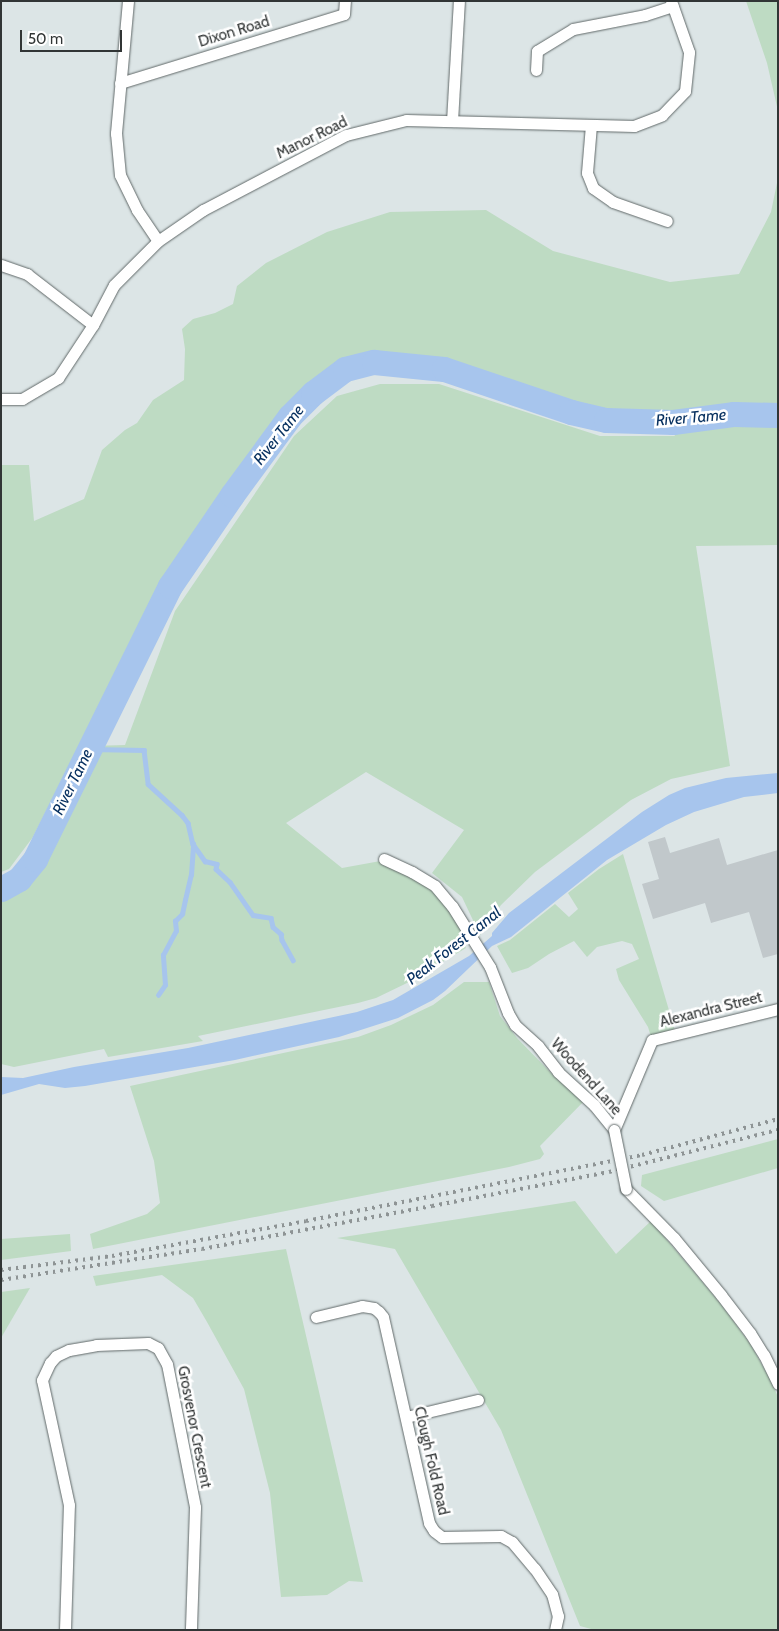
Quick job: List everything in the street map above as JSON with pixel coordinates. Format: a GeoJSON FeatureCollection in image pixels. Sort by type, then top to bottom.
{"type":"FeatureCollection","features":[{"type":"Feature","properties":{"kind":"street"},"geometry":{"type":"LineString","coordinates":[[128,1],[116,133],[120,175],[137,210],[158,240]]}},
{"type":"Feature","properties":{"kind":"street","name":"Dixon Road"},"geometry":{"type":"LineString","coordinates":[[120,83],[344,14],[345,1]]}},
{"type":"Feature","properties":{"kind":"street"},"geometry":{"type":"LineString","coordinates":[[452,121],[458,1]]}},
{"type":"Feature","properties":{"kind":"street"},"geometry":{"type":"LineString","coordinates":[[536,70],[537,51],[572,29],[645,15],[672,4]]}},
{"type":"Feature","properties":{"kind":"street","name":"Manor Road"},"geometry":{"type":"LineString","coordinates":[[1,399],[22,399],[58,378],[93,325],[114,285],[158,240],[203,210],[346,135],[406,120],[634,126],[662,115],[685,91],[689,52],[672,4]]}},
{"type":"Feature","properties":{"kind":"street"},"geometry":{"type":"LineString","coordinates":[[591,125],[588,173],[592,188],[613,202],[667,221]]}},
{"type":"Feature","properties":{"kind":"street"},"geometry":{"type":"LineString","coordinates":[[1,265],[27,274],[93,325]]}},
{"type":"Feature","properties":{"kind":"street","name":"Woodend Lane"},"geometry":{"type":"LineString","coordinates":[[384,859],[412,872],[435,886],[452,906],[490,967],[508,1013],[515,1025],[538,1046],[558,1072],[594,1105],[614,1130],[626,1189],[674,1238],[721,1295],[750,1333],[764,1355],[778,1384]]}},
{"type":"Feature","properties":{"kind":"street","name":"Alexandra Street"},"geometry":{"type":"LineString","coordinates":[[614,1130],[652,1040],[778,1009]]}},
{"type":"Feature","properties":{"kind":"street","name":"Clough Fold Road"},"geometry":{"type":"LineString","coordinates":[[316,1317],[362,1306],[374,1308],[383,1317],[429,1523],[434,1531],[442,1537],[501,1536],[512,1542],[535,1569],[552,1594],[558,1616],[555,1630]]}},
{"type":"Feature","properties":{"kind":"street","name":"Grosvenor Crescent"},"geometry":{"type":"LineString","coordinates":[[66,1630],[69,1505],[42,1380],[50,1363],[56,1356],[69,1350],[96,1345],[148,1343],[158,1348],[167,1364],[195,1507],[191,1630]]}},
{"type":"Feature","properties":{"kind":"street"},"geometry":{"type":"LineString","coordinates":[[406,1417],[478,1400]]}},
{"type":"Feature","properties":{"kind":"green space"},"geometry":{"type":"Polygon","coordinates":[[[746,1],[778,1],[778,111],[767,63],[746,1]]]}},
{"type":"Feature","properties":{"kind":"green space"},"geometry":{"type":"Polygon","coordinates":[[[778,178],[778,545],[696,546],[730,766],[671,779],[631,800],[535,872],[501,905],[480,935],[462,897],[432,873],[464,830],[366,772],[286,823],[342,868],[386,860],[435,886],[467,933],[462,937],[466,948],[407,983],[376,998],[358,1003],[198,1036],[203,1041],[108,1057],[104,1049],[14,1067],[1,1064],[1,889],[19,879],[35,859],[91,746],[125,745],[175,611],[294,436],[337,396],[380,384],[439,384],[600,436],[675,436],[668,422],[606,420],[571,412],[444,369],[374,362],[345,369],[313,393],[290,416],[232,495],[170,586],[144,639],[136,633],[33,837],[9,869],[1,872],[1,465],[29,465],[34,521],[84,499],[102,450],[125,430],[137,423],[153,400],[184,380],[185,349],[182,329],[193,319],[215,313],[233,304],[237,286],[266,263],[327,232],[390,212],[486,210],[553,251],[670,282],[739,274],[771,212],[778,178]]]}},
{"type":"Feature","properties":{"kind":"green space"},"geometry":{"type":"Polygon","coordinates":[[[623,854],[676,1034],[652,1040],[648,1027],[619,980],[616,969],[639,959],[632,944],[622,941],[597,947],[587,957],[574,941],[528,968],[512,973],[497,946],[510,940],[555,904],[569,917],[578,909],[568,893],[599,869],[623,854]]]}},
{"type":"Feature","properties":{"kind":"green space"},"geometry":{"type":"Polygon","coordinates":[[[464,982],[489,982],[500,1016],[517,1038],[555,1077],[587,1098],[540,1146],[544,1154],[540,1159],[509,1167],[93,1249],[90,1234],[147,1214],[160,1203],[154,1161],[130,1086],[358,1037],[391,1025],[433,1005],[464,982]]]}},
{"type":"Feature","properties":{"kind":"green space"},"geometry":{"type":"Polygon","coordinates":[[[778,1139],[778,1168],[664,1201],[641,1186],[642,1175],[778,1139]]]}},
{"type":"Feature","properties":{"kind":"green space"},"geometry":{"type":"Polygon","coordinates":[[[575,1201],[616,1254],[651,1221],[720,1303],[751,1345],[771,1381],[778,1397],[778,1630],[595,1630],[580,1626],[501,1430],[395,1249],[337,1238],[575,1201]]]}},
{"type":"Feature","properties":{"kind":"green space"},"geometry":{"type":"Polygon","coordinates":[[[70,1234],[71,1251],[1,1260],[1,1239],[70,1234]]]}},
{"type":"Feature","properties":{"kind":"green space"},"geometry":{"type":"Polygon","coordinates":[[[286,1249],[363,1582],[349,1581],[327,1595],[281,1597],[270,1493],[244,1389],[193,1298],[162,1275],[96,1286],[93,1276],[286,1249]]]}},
{"type":"Feature","properties":{"kind":"green space"},"geometry":{"type":"Polygon","coordinates":[[[30,1288],[1,1338],[1,1292],[30,1288]]]}},
{"type":"Feature","properties":{"kind":"water"},"geometry":{"type":"Polygon","coordinates":[[[778,773],[778,793],[744,797],[694,812],[666,825],[607,860],[511,937],[492,946],[445,991],[433,1000],[398,1018],[339,1037],[235,1060],[85,1086],[65,1088],[39,1084],[1,1095],[1,1077],[23,1078],[74,1067],[188,1048],[357,1012],[393,1000],[469,956],[492,936],[492,933],[509,913],[642,812],[669,795],[685,788],[726,778],[778,773]]]}},
{"type":"Feature","properties":{"kind":"building"},"geometry":{"type":"Polygon","coordinates":[[[665,837],[670,853],[719,838],[727,865],[778,850],[778,954],[763,958],[749,912],[711,923],[705,903],[653,919],[642,884],[659,879],[648,842],[665,837]]]}},
{"type":"Feature","properties":{"kind":"waterway","name":"River Tame"},"geometry":{"type":"LineString","coordinates":[[1,889],[19,879],[35,859],[170,586],[232,495],[290,416],[313,393],[345,369],[374,362],[444,369],[571,412],[606,420],[673,422],[734,414],[778,415]]}},
{"type":"Feature","properties":{"kind":"waterway"},"geometry":{"type":"LineString","coordinates":[[89,749],[144,750],[148,784],[182,815],[188,823],[193,844],[205,861],[217,864],[216,869],[230,882],[253,915],[271,918],[273,927],[281,934],[282,940],[293,960]]}},
{"type":"Feature","properties":{"kind":"waterway"},"geometry":{"type":"LineString","coordinates":[[158,995],[165,985],[163,955],[176,931],[175,921],[182,914],[191,875],[193,844]]}},
{"type":"Feature","properties":{"kind":"railway"},"geometry":{"type":"LineString","coordinates":[[1,1270],[112,1256],[306,1221],[642,1155],[778,1119]]}},
{"type":"Feature","properties":{"kind":"railway"},"geometry":{"type":"LineString","coordinates":[[1,1280],[202,1249],[609,1172],[778,1130]]}},
{"type":"Feature","properties":{"kind":"water label","name":"Peak Forest Canal"},"geometry":{"type":"Point","coordinates":[454,946]}}]}
